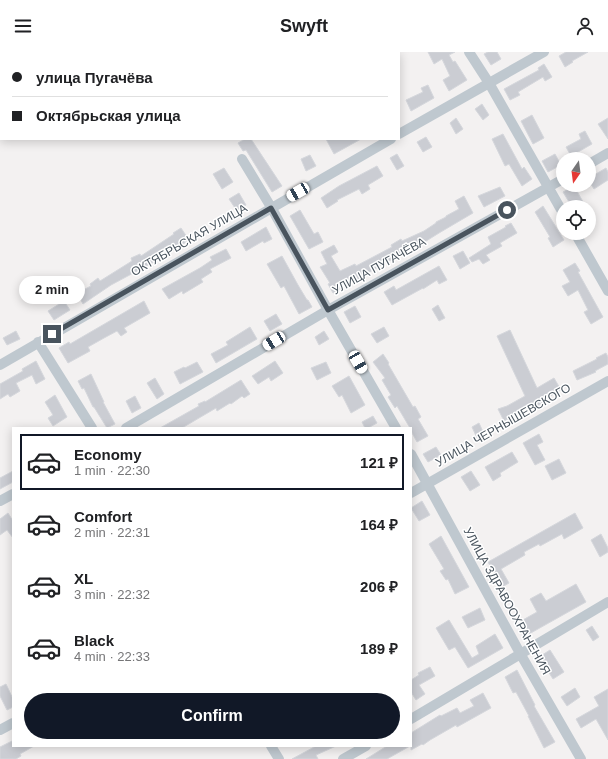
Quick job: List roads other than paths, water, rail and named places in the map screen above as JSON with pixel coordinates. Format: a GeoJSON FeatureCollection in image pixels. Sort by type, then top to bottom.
{"type":"FeatureCollection","features":[{"type":"Feature","properties":{"kind":"street"},"geometry":{"type":"LineString","coordinates":[[469,52],[489,83],[556,201]]}},
{"type":"Feature","properties":{"kind":"street"},"geometry":{"type":"LineString","coordinates":[[400,133],[544,52]]}},
{"type":"Feature","properties":{"kind":"street","name":"ОКТЯБРЬСКАЯ УЛИЦА"},"geometry":{"type":"LineString","coordinates":[[0,365],[389,140]]}},
{"type":"Feature","properties":{"kind":"street"},"geometry":{"type":"LineString","coordinates":[[596,160],[608,153]]}},
{"type":"Feature","properties":{"kind":"street"},"geometry":{"type":"LineString","coordinates":[[242,159],[395,427]]}},
{"type":"Feature","properties":{"kind":"street","name":"УЛИЦА ПУГАЧЁВА"},"geometry":{"type":"LineString","coordinates":[[128,427],[328,310],[556,183]]}},
{"type":"Feature","properties":{"kind":"street"},"geometry":{"type":"LineString","coordinates":[[579,240],[608,291]]}},
{"type":"Feature","properties":{"kind":"street"},"geometry":{"type":"LineString","coordinates":[[38,342],[91,427]]}},
{"type":"Feature","properties":{"kind":"street","name":"УЛИЦА ЧЕРНЫШЕВСКОГО"},"geometry":{"type":"LineString","coordinates":[[412,492],[608,381]]}},
{"type":"Feature","properties":{"kind":"street","name":"УЛИЦА ЗДРАВООХРАНЕНИЯ"},"geometry":{"type":"LineString","coordinates":[[412,456],[521,655],[581,759]]}},
{"type":"Feature","properties":{"kind":"street"},"geometry":{"type":"LineString","coordinates":[[0,501],[12,495]]}},
{"type":"Feature","properties":{"kind":"street"},"geometry":{"type":"LineString","coordinates":[[412,718],[608,602]]}},
{"type":"Feature","properties":{"kind":"street"},"geometry":{"type":"LineString","coordinates":[[0,730],[12,724]]}},
{"type":"Feature","properties":{"kind":"street"},"geometry":{"type":"LineString","coordinates":[[272,747],[279,759]]}},
{"type":"Feature","properties":{"kind":"street"},"geometry":{"type":"LineString","coordinates":[[343,759],[364,747]]}}]}
